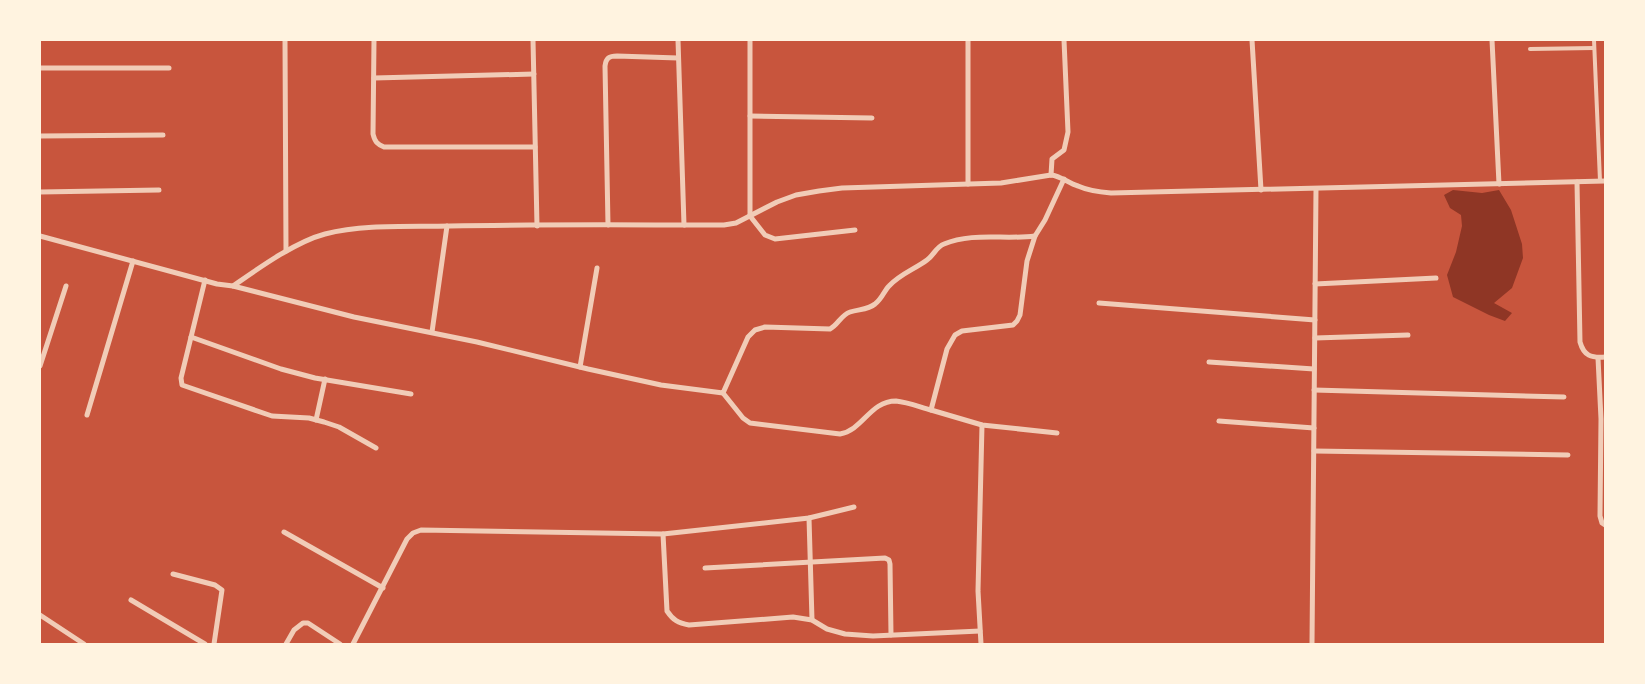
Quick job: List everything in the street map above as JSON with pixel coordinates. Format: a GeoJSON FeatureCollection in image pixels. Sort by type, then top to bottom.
{"type":"FeatureCollection","features":[{"type":"Feature","properties":{"kind":"street"},"geometry":{"type":"LineString","coordinates":[[285,40],[286,251]]}},
{"type":"Feature","properties":{"kind":"street"},"geometry":{"type":"LineString","coordinates":[[374,40],[373,134],[374,140],[378,145],[384,147],[536,146]]}},
{"type":"Feature","properties":{"kind":"street"},"geometry":{"type":"LineString","coordinates":[[533,40],[537,226]]}},
{"type":"Feature","properties":{"kind":"street"},"geometry":{"type":"LineString","coordinates":[[678,40],[684,225]]}},
{"type":"Feature","properties":{"kind":"street"},"geometry":{"type":"LineString","coordinates":[[750,40],[750,216],[765,235],[775,239],[855,230]]}},
{"type":"Feature","properties":{"kind":"street"},"geometry":{"type":"LineString","coordinates":[[968,40],[968,184]]}},
{"type":"Feature","properties":{"kind":"street"},"geometry":{"type":"LineString","coordinates":[[1051,175],[1052,159],[1064,150],[1068,132],[1064,40]]}},
{"type":"Feature","properties":{"kind":"street"},"geometry":{"type":"LineString","coordinates":[[1252,40],[1261,190]]}},
{"type":"Feature","properties":{"kind":"street"},"geometry":{"type":"LineString","coordinates":[[1492,40],[1499,184]]}},
{"type":"Feature","properties":{"kind":"street"},"geometry":{"type":"LineString","coordinates":[[608,226],[606,60],[610,56],[678,58]]}},
{"type":"Feature","properties":{"kind":"street"},"geometry":{"type":"LineString","coordinates":[[40,68],[169,68]]}},
{"type":"Feature","properties":{"kind":"street"},"geometry":{"type":"LineString","coordinates":[[374,78],[534,74]]}},
{"type":"Feature","properties":{"kind":"street"},"geometry":{"type":"LineString","coordinates":[[750,116],[872,118]]}},
{"type":"Feature","properties":{"kind":"street"},"geometry":{"type":"LineString","coordinates":[[40,136],[163,135]]}},
{"type":"Feature","properties":{"kind":"street"},"geometry":{"type":"LineString","coordinates":[[233,286],[286,251],[324,234],[355,228],[724,225],[736,223],[776,202],[796,195],[842,188],[1001,183],[1051,175],[1092,191],[1111,193],[1603,181]]}},
{"type":"Feature","properties":{"kind":"street"},"geometry":{"type":"LineString","coordinates":[[931,410],[947,349],[955,335],[962,332],[1013,324],[1017,321],[1020,315],[1027,261],[1035,236],[1045,220],[1064,179]]}},
{"type":"Feature","properties":{"kind":"street"},"geometry":{"type":"LineString","coordinates":[[1577,182],[1580,342],[1583,351],[1590,356],[1605,357]]}},
{"type":"Feature","properties":{"kind":"street"},"geometry":{"type":"LineString","coordinates":[[1312,644],[1316,188]]}},
{"type":"Feature","properties":{"kind":"street"},"geometry":{"type":"LineString","coordinates":[[40,192],[159,190]]}},
{"type":"Feature","properties":{"kind":"street"},"geometry":{"type":"LineString","coordinates":[[432,332],[447,226]]}},
{"type":"Feature","properties":{"kind":"street"},"geometry":{"type":"LineString","coordinates":[[40,236],[354,317],[432,332],[661,385],[723,393],[743,418],[750,423],[840,434],[854,429],[876,407],[885,403],[901,402],[982,425],[1057,433]]}},
{"type":"Feature","properties":{"kind":"street"},"geometry":{"type":"LineString","coordinates":[[723,393],[748,337],[755,330],[765,327],[830,329],[844,315],[874,305],[888,286],[905,272],[927,261],[942,245],[976,236],[1022,238],[1035,236]]}},
{"type":"Feature","properties":{"kind":"street"},"geometry":{"type":"LineString","coordinates":[[87,415],[133,261]]}},
{"type":"Feature","properties":{"kind":"street"},"geometry":{"type":"LineString","coordinates":[[580,367],[597,268]]}},
{"type":"Feature","properties":{"kind":"street"},"geometry":{"type":"LineString","coordinates":[[1315,284],[1436,278]]}},
{"type":"Feature","properties":{"kind":"street"},"geometry":{"type":"LineString","coordinates":[[205,280],[180,378],[182,385],[272,416],[309,418],[339,427],[376,448]]}},
{"type":"Feature","properties":{"kind":"street"},"geometry":{"type":"LineString","coordinates":[[40,366],[66,286]]}},
{"type":"Feature","properties":{"kind":"street"},"geometry":{"type":"LineString","coordinates":[[1099,304],[1315,320]]}},
{"type":"Feature","properties":{"kind":"street"},"geometry":{"type":"LineString","coordinates":[[1315,338],[1408,336]]}},
{"type":"Feature","properties":{"kind":"street"},"geometry":{"type":"LineString","coordinates":[[191,338],[281,369],[325,380],[410,394]]}},
{"type":"Feature","properties":{"kind":"street"},"geometry":{"type":"LineString","coordinates":[[1598,358],[1603,418],[1603,472],[1600,516],[1605,525]]}},
{"type":"Feature","properties":{"kind":"street"},"geometry":{"type":"LineString","coordinates":[[1209,362],[1314,369]]}},
{"type":"Feature","properties":{"kind":"street"},"geometry":{"type":"LineString","coordinates":[[316,420],[325,380]]}},
{"type":"Feature","properties":{"kind":"street"},"geometry":{"type":"LineString","coordinates":[[1314,390],[1564,397]]}},
{"type":"Feature","properties":{"kind":"street"},"geometry":{"type":"LineString","coordinates":[[1219,421],[1314,428]]}},
{"type":"Feature","properties":{"kind":"street"},"geometry":{"type":"LineString","coordinates":[[981,644],[978,591],[982,425]]}},
{"type":"Feature","properties":{"kind":"street"},"geometry":{"type":"LineString","coordinates":[[1314,451],[1568,455]]}},
{"type":"Feature","properties":{"kind":"street"},"geometry":{"type":"LineString","coordinates":[[353,644],[408,539],[413,533],[421,530],[663,534],[810,518],[854,507]]}},
{"type":"Feature","properties":{"kind":"street"},"geometry":{"type":"LineString","coordinates":[[810,518],[812,620]]}},
{"type":"Feature","properties":{"kind":"street"},"geometry":{"type":"LineString","coordinates":[[284,532],[383,588]]}},
{"type":"Feature","properties":{"kind":"street"},"geometry":{"type":"LineString","coordinates":[[663,534],[667,611],[679,623],[689,625],[793,617],[812,620],[827,629],[845,634],[873,636],[980,631]]}},
{"type":"Feature","properties":{"kind":"street"},"geometry":{"type":"LineString","coordinates":[[705,568],[885,558],[889,560],[890,564],[891,635]]}},
{"type":"Feature","properties":{"kind":"street"},"geometry":{"type":"LineString","coordinates":[[173,574],[215,585],[222,590],[214,644]]}},
{"type":"Feature","properties":{"kind":"street"},"geometry":{"type":"LineString","coordinates":[[131,600],[205,644]]}},
{"type":"Feature","properties":{"kind":"street"},"geometry":{"type":"LineString","coordinates":[[40,615],[84,644]]}},
{"type":"Feature","properties":{"kind":"street"},"geometry":{"type":"LineString","coordinates":[[286,644],[294,630],[304,623],[340,644]]}},
{"type":"Feature","properties":{"kind":"lane"},"geometry":{"type":"LineString","coordinates":[[1594,40],[1603,181]]}},
{"type":"Feature","properties":{"kind":"lane"},"geometry":{"type":"LineString","coordinates":[[1530,49],[1594,48]]}},
{"type":"Feature","properties":{"kind":"shaded area"},"geometry":{"type":"Polygon","coordinates":[[[1453,190],[1482,193],[1499,190],[1511,210],[1522,244],[1523,258],[1512,288],[1494,303],[1512,313],[1505,321],[1453,297],[1447,275],[1456,252],[1462,226],[1461,215],[1450,208],[1444,195],[1453,190]]]}}]}
